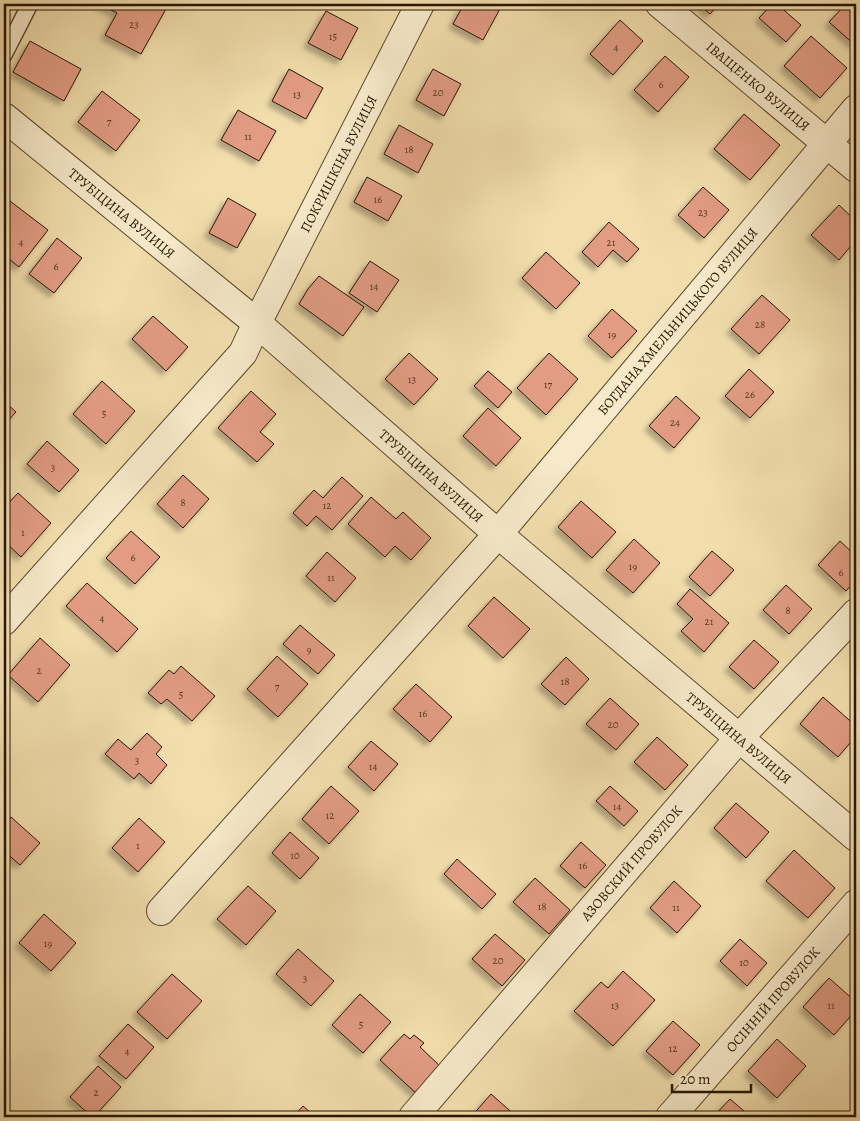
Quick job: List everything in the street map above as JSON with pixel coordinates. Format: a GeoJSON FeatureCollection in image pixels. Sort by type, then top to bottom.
{"type":"FeatureCollection","features":[{"type":"Feature","properties":{"kind":"street","name":"ПОКРИШКІНА ВУЛИЦЯ"},"geometry":{"type":"LineString","coordinates":[[4,621],[243,353],[420,4]]}},
{"type":"Feature","properties":{"kind":"street","name":"ІВАЩЕНКО ВУЛИЦЯ"},"geometry":{"type":"LineString","coordinates":[[660,4],[856,168]]}},
{"type":"Feature","properties":{"kind":"street","name":"БОГДАНА ХМЕЛЬНИЦЬКОГО ВУЛИЦЯ"},"geometry":{"type":"LineString","coordinates":[[161,911],[498,534],[856,109]]}},
{"type":"Feature","properties":{"kind":"street","name":"ТРУБІЦИНА ВУЛИЦЯ"},"geometry":{"type":"LineString","coordinates":[[4,117],[257,323],[498,534],[856,837]]}},
{"type":"Feature","properties":{"kind":"street","name":"АЗОВСКИЙ ПРОВУЛОК"},"geometry":{"type":"LineString","coordinates":[[413,1117],[739,738],[856,614]]}},
{"type":"Feature","properties":{"kind":"street","name":"ОСІННІЙ ПРОВУЛОК"},"geometry":{"type":"LineString","coordinates":[[670,1117],[856,904]]}},
{"type":"Feature","properties":{"kind":"lane"},"geometry":{"type":"LineString","coordinates":[[4,55],[30,4]]}},
{"type":"Feature","properties":{"kind":"building"},"geometry":{"type":"Polygon","coordinates":[[[99,4],[160,4],[167,7],[141,54],[105,35],[117,13],[99,4]]]}},
{"type":"Feature","properties":{"kind":"building"},"geometry":{"type":"Polygon","coordinates":[[[464,4],[495,4],[501,7],[483,40],[453,24],[464,4]]]}},
{"type":"Feature","properties":{"kind":"building"},"geometry":{"type":"Polygon","coordinates":[[[698,4],[719,4],[710,14],[698,4]]]}},
{"type":"Feature","properties":{"kind":"building"},"geometry":{"type":"Polygon","coordinates":[[[772,4],[777,4],[801,25],[786,42],[759,18],[772,4]]]}},
{"type":"Feature","properties":{"kind":"building"},"geometry":{"type":"Polygon","coordinates":[[[846,4],[856,4],[856,46],[829,22],[846,4]]]}},
{"type":"Feature","properties":{"kind":"building"},"geometry":{"type":"Polygon","coordinates":[[[326,11],[358,28],[341,60],[308,43],[326,11]]]}},
{"type":"Feature","properties":{"kind":"building"},"geometry":{"type":"Polygon","coordinates":[[[620,20],[643,41],[613,75],[590,54],[620,20]]]}},
{"type":"Feature","properties":{"kind":"building"},"geometry":{"type":"Polygon","coordinates":[[[811,36],[847,68],[820,98],[784,66],[811,36]]]}},
{"type":"Feature","properties":{"kind":"building"},"geometry":{"type":"Polygon","coordinates":[[[30,41],[81,69],[64,101],[13,72],[30,41]]]}},
{"type":"Feature","properties":{"kind":"building"},"geometry":{"type":"Polygon","coordinates":[[[665,56],[689,77],[658,112],[634,90],[665,56]]]}},
{"type":"Feature","properties":{"kind":"building"},"geometry":{"type":"Polygon","coordinates":[[[289,69],[323,88],[306,119],[272,101],[289,69]]]}},
{"type":"Feature","properties":{"kind":"building"},"geometry":{"type":"Polygon","coordinates":[[[433,69],[461,84],[444,116],[416,100],[433,69]]]}},
{"type":"Feature","properties":{"kind":"building"},"geometry":{"type":"Polygon","coordinates":[[[102,91],[140,120],[116,151],[78,122],[102,91]]]}},
{"type":"Feature","properties":{"kind":"building"},"geometry":{"type":"Polygon","coordinates":[[[238,110],[276,131],[259,161],[221,140],[238,110]]]}},
{"type":"Feature","properties":{"kind":"building"},"geometry":{"type":"Polygon","coordinates":[[[744,114],[780,145],[750,180],[714,149],[744,114]]]}},
{"type":"Feature","properties":{"kind":"building"},"geometry":{"type":"Polygon","coordinates":[[[399,125],[433,144],[418,173],[384,154],[399,125]]]}},
{"type":"Feature","properties":{"kind":"building"},"geometry":{"type":"Polygon","coordinates":[[[367,177],[402,196],[388,221],[354,202],[367,177]]]}},
{"type":"Feature","properties":{"kind":"building"},"geometry":{"type":"Polygon","coordinates":[[[703,187],[729,210],[704,238],[678,215],[703,187]]]}},
{"type":"Feature","properties":{"kind":"building"},"geometry":{"type":"Polygon","coordinates":[[[228,198],[256,214],[237,248],[209,233],[228,198]]]}},
{"type":"Feature","properties":{"kind":"building"},"geometry":{"type":"Polygon","coordinates":[[[10,201],[48,230],[19,267],[4,255],[4,210],[10,201]]]}},
{"type":"Feature","properties":{"kind":"building"},"geometry":{"type":"Polygon","coordinates":[[[839,205],[856,221],[856,240],[839,260],[811,235],[839,205]]]}},
{"type":"Feature","properties":{"kind":"building"},"geometry":{"type":"Polygon","coordinates":[[[609,222],[639,249],[627,262],[613,250],[598,267],[582,252],[609,222]]]}},
{"type":"Feature","properties":{"kind":"building"},"geometry":{"type":"Polygon","coordinates":[[[57,238],[82,258],[54,293],[29,274],[57,238]]]}},
{"type":"Feature","properties":{"kind":"building"},"geometry":{"type":"Polygon","coordinates":[[[546,252],[580,283],[556,309],[522,278],[546,252]]]}},
{"type":"Feature","properties":{"kind":"building"},"geometry":{"type":"Polygon","coordinates":[[[370,261],[399,280],[377,312],[349,293],[370,261]]]}},
{"type":"Feature","properties":{"kind":"building"},"geometry":{"type":"Polygon","coordinates":[[[319,276],[364,307],[343,336],[299,304],[319,276]]]}},
{"type":"Feature","properties":{"kind":"building"},"geometry":{"type":"Polygon","coordinates":[[[762,295],[790,320],[759,354],[731,329],[762,295]]]}},
{"type":"Feature","properties":{"kind":"building"},"geometry":{"type":"Polygon","coordinates":[[[612,309],[637,331],[612,358],[588,336],[612,309]]]}},
{"type":"Feature","properties":{"kind":"building"},"geometry":{"type":"Polygon","coordinates":[[[153,316],[188,347],[166,371],[132,339],[153,316]]]}},
{"type":"Feature","properties":{"kind":"building"},"geometry":{"type":"Polygon","coordinates":[[[409,353],[438,379],[414,405],[385,379],[409,353]]]}},
{"type":"Feature","properties":{"kind":"building"},"geometry":{"type":"Polygon","coordinates":[[[549,353],[578,379],[546,415],[517,388],[549,353]]]}},
{"type":"Feature","properties":{"kind":"building"},"geometry":{"type":"Polygon","coordinates":[[[749,369],[774,392],[750,418],[725,396],[749,369]]]}},
{"type":"Feature","properties":{"kind":"building"},"geometry":{"type":"Polygon","coordinates":[[[488,371],[512,392],[498,408],[474,386],[488,371]]]}},
{"type":"Feature","properties":{"kind":"building"},"geometry":{"type":"Polygon","coordinates":[[[102,381],[135,411],[106,444],[73,414],[102,381]]]}},
{"type":"Feature","properties":{"kind":"building"},"geometry":{"type":"Polygon","coordinates":[[[251,391],[276,414],[260,432],[274,444],[257,462],[218,428],[251,391]]]}},
{"type":"Feature","properties":{"kind":"building"},"geometry":{"type":"Polygon","coordinates":[[[676,396],[700,418],[674,448],[649,426],[676,396]]]}},
{"type":"Feature","properties":{"kind":"building"},"geometry":{"type":"Polygon","coordinates":[[[4,401],[16,412],[4,425],[4,401]]]}},
{"type":"Feature","properties":{"kind":"building"},"geometry":{"type":"Polygon","coordinates":[[[488,408],[521,438],[496,466],[463,436],[488,408]]]}},
{"type":"Feature","properties":{"kind":"building"},"geometry":{"type":"Polygon","coordinates":[[[47,441],[79,470],[59,492],[27,464],[47,441]]]}},
{"type":"Feature","properties":{"kind":"building"},"geometry":{"type":"Polygon","coordinates":[[[183,475],[209,499],[183,528],[157,504],[183,475]]]}},
{"type":"Feature","properties":{"kind":"building"},"geometry":{"type":"Polygon","coordinates":[[[342,477],[363,496],[332,530],[316,516],[307,526],[293,513],[314,490],[323,498],[342,477]]]}},
{"type":"Feature","properties":{"kind":"building"},"geometry":{"type":"Polygon","coordinates":[[[18,493],[51,523],[21,557],[4,541],[4,508],[18,493]]]}},
{"type":"Feature","properties":{"kind":"building"},"geometry":{"type":"Polygon","coordinates":[[[371,497],[396,519],[403,512],[431,538],[411,560],[395,546],[385,557],[348,524],[371,497]]]}},
{"type":"Feature","properties":{"kind":"building"},"geometry":{"type":"Polygon","coordinates":[[[581,501],[616,532],[592,558],[558,527],[581,501]]]}},
{"type":"Feature","properties":{"kind":"building"},"geometry":{"type":"Polygon","coordinates":[[[131,531],[160,557],[135,584],[106,558],[131,531]]]}},
{"type":"Feature","properties":{"kind":"building"},"geometry":{"type":"Polygon","coordinates":[[[634,539],[660,563],[633,593],[606,570],[634,539]]]}},
{"type":"Feature","properties":{"kind":"building"},"geometry":{"type":"Polygon","coordinates":[[[840,541],[856,556],[856,580],[846,591],[818,565],[840,541]]]}},
{"type":"Feature","properties":{"kind":"building"},"geometry":{"type":"Polygon","coordinates":[[[712,551],[734,570],[710,596],[689,577],[712,551]]]}},
{"type":"Feature","properties":{"kind":"building"},"geometry":{"type":"Polygon","coordinates":[[[327,552],[356,578],[335,602],[306,576],[327,552]]]}},
{"type":"Feature","properties":{"kind":"building"},"geometry":{"type":"Polygon","coordinates":[[[87,583],[138,629],[117,652],[66,606],[87,583]]]}},
{"type":"Feature","properties":{"kind":"building"},"geometry":{"type":"Polygon","coordinates":[[[786,585],[812,609],[789,634],[763,610],[786,585]]]}},
{"type":"Feature","properties":{"kind":"building"},"geometry":{"type":"Polygon","coordinates":[[[690,589],[729,623],[704,652],[681,631],[693,619],[677,604],[690,589]]]}},
{"type":"Feature","properties":{"kind":"building"},"geometry":{"type":"Polygon","coordinates":[[[494,597],[530,629],[503,658],[468,626],[494,597]]]}},
{"type":"Feature","properties":{"kind":"building"},"geometry":{"type":"Polygon","coordinates":[[[300,625],[335,655],[318,674],[283,644],[300,625]]]}},
{"type":"Feature","properties":{"kind":"building"},"geometry":{"type":"Polygon","coordinates":[[[40,638],[70,665],[38,702],[8,675],[40,638]]]}},
{"type":"Feature","properties":{"kind":"building"},"geometry":{"type":"Polygon","coordinates":[[[754,640],[779,662],[754,689],[729,667],[754,640]]]}},
{"type":"Feature","properties":{"kind":"building"},"geometry":{"type":"Polygon","coordinates":[[[277,656],[308,684],[278,717],[247,689],[277,656]]]}},
{"type":"Feature","properties":{"kind":"building"},"geometry":{"type":"Polygon","coordinates":[[[566,657],[589,679],[565,705],[541,684],[566,657]]]}},
{"type":"Feature","properties":{"kind":"building"},"geometry":{"type":"Polygon","coordinates":[[[181,666],[215,696],[192,721],[167,699],[161,704],[148,693],[169,670],[174,674],[181,666]]]}},
{"type":"Feature","properties":{"kind":"building"},"geometry":{"type":"Polygon","coordinates":[[[416,684],[452,717],[430,742],[393,709],[416,684]]]}},
{"type":"Feature","properties":{"kind":"building"},"geometry":{"type":"Polygon","coordinates":[[[823,697],[856,726],[856,736],[838,757],[800,724],[823,697]]]}},
{"type":"Feature","properties":{"kind":"building"},"geometry":{"type":"Polygon","coordinates":[[[610,698],[639,724],[616,750],[586,724],[610,698]]]}},
{"type":"Feature","properties":{"kind":"building"},"geometry":{"type":"Polygon","coordinates":[[[147,733],[162,747],[156,754],[167,765],[151,784],[139,773],[134,779],[105,754],[118,739],[131,750],[147,733]]]}},
{"type":"Feature","properties":{"kind":"building"},"geometry":{"type":"Polygon","coordinates":[[[657,737],[688,765],[665,790],[634,762],[657,737]]]}},
{"type":"Feature","properties":{"kind":"building"},"geometry":{"type":"Polygon","coordinates":[[[371,741],[398,764],[374,791],[348,767],[371,741]]]}},
{"type":"Feature","properties":{"kind":"building"},"geometry":{"type":"Polygon","coordinates":[[[331,786],[359,811],[329,844],[302,819],[331,786]]]}},
{"type":"Feature","properties":{"kind":"building"},"geometry":{"type":"Polygon","coordinates":[[[610,786],[638,811],[624,826],[596,801],[610,786]]]}},
{"type":"Feature","properties":{"kind":"building"},"geometry":{"type":"Polygon","coordinates":[[[736,803],[769,832],[746,858],[714,828],[736,803]]]}},
{"type":"Feature","properties":{"kind":"building"},"geometry":{"type":"Polygon","coordinates":[[[11,817],[40,843],[20,865],[4,851],[4,821],[6,823],[11,817]]]}},
{"type":"Feature","properties":{"kind":"building"},"geometry":{"type":"Polygon","coordinates":[[[139,818],[165,842],[138,872],[112,848],[139,818]]]}},
{"type":"Feature","properties":{"kind":"building"},"geometry":{"type":"Polygon","coordinates":[[[290,832],[319,858],[300,879],[272,853],[290,832]]]}},
{"type":"Feature","properties":{"kind":"building"},"geometry":{"type":"Polygon","coordinates":[[[581,842],[606,865],[585,888],[560,866],[581,842]]]}},
{"type":"Feature","properties":{"kind":"building"},"geometry":{"type":"Polygon","coordinates":[[[794,850],[835,888],[808,918],[766,881],[794,850]]]}},
{"type":"Feature","properties":{"kind":"building"},"geometry":{"type":"Polygon","coordinates":[[[457,859],[496,894],[482,909],[444,874],[457,859]]]}},
{"type":"Feature","properties":{"kind":"building"},"geometry":{"type":"Polygon","coordinates":[[[535,878],[570,910],[549,934],[513,902],[535,878]]]}},
{"type":"Feature","properties":{"kind":"building"},"geometry":{"type":"Polygon","coordinates":[[[674,881],[701,906],[677,933],[650,908],[674,881]]]}},
{"type":"Feature","properties":{"kind":"building"},"geometry":{"type":"Polygon","coordinates":[[[248,886],[276,911],[246,945],[217,919],[248,886]]]}},
{"type":"Feature","properties":{"kind":"building"},"geometry":{"type":"Polygon","coordinates":[[[44,914],[76,943],[51,971],[19,943],[44,914]]]}},
{"type":"Feature","properties":{"kind":"building"},"geometry":{"type":"Polygon","coordinates":[[[495,934],[525,960],[502,986],[472,959],[495,934]]]}},
{"type":"Feature","properties":{"kind":"building"},"geometry":{"type":"Polygon","coordinates":[[[740,939],[767,963],[747,986],[720,961],[740,939]]]}},
{"type":"Feature","properties":{"kind":"building"},"geometry":{"type":"Polygon","coordinates":[[[298,949],[334,981],[311,1006],[276,974],[298,949]]]}},
{"type":"Feature","properties":{"kind":"building"},"geometry":{"type":"Polygon","coordinates":[[[623,971],[655,1000],[613,1046],[574,1011],[601,982],[608,988],[623,971]]]}},
{"type":"Feature","properties":{"kind":"building"},"geometry":{"type":"Polygon","coordinates":[[[172,974],[202,1001],[167,1039],[137,1012],[172,974]]]}},
{"type":"Feature","properties":{"kind":"building"},"geometry":{"type":"Polygon","coordinates":[[[829,978],[856,1002],[856,1010],[834,1035],[803,1007],[829,978]]]}},
{"type":"Feature","properties":{"kind":"building"},"geometry":{"type":"Polygon","coordinates":[[[360,994],[391,1022],[363,1053],[332,1025],[360,994]]]}},
{"type":"Feature","properties":{"kind":"building"},"geometry":{"type":"Polygon","coordinates":[[[673,1021],[700,1045],[673,1075],[646,1051],[673,1021]]]}},
{"type":"Feature","properties":{"kind":"building"},"geometry":{"type":"Polygon","coordinates":[[[128,1024],[154,1047],[126,1079],[99,1056],[128,1024]]]}},
{"type":"Feature","properties":{"kind":"building"},"geometry":{"type":"Polygon","coordinates":[[[404,1034],[410,1039],[414,1035],[424,1043],[420,1047],[442,1068],[417,1094],[380,1060],[404,1034]]]}},
{"type":"Feature","properties":{"kind":"building"},"geometry":{"type":"Polygon","coordinates":[[[777,1039],[806,1066],[777,1098],[748,1071],[777,1039]]]}},
{"type":"Feature","properties":{"kind":"building"},"geometry":{"type":"Polygon","coordinates":[[[98,1066],[121,1087],[92,1117],[70,1097],[98,1066]]]}},
{"type":"Feature","properties":{"kind":"building"},"geometry":{"type":"Polygon","coordinates":[[[491,1094],[517,1117],[471,1117],[491,1094]]]}},
{"type":"Feature","properties":{"kind":"building"},"geometry":{"type":"Polygon","coordinates":[[[730,1099],[751,1117],[713,1117],[730,1099]]]}},
{"type":"Feature","properties":{"kind":"building"},"geometry":{"type":"Polygon","coordinates":[[[303,1106],[316,1117],[293,1117],[303,1106]]]}}]}
